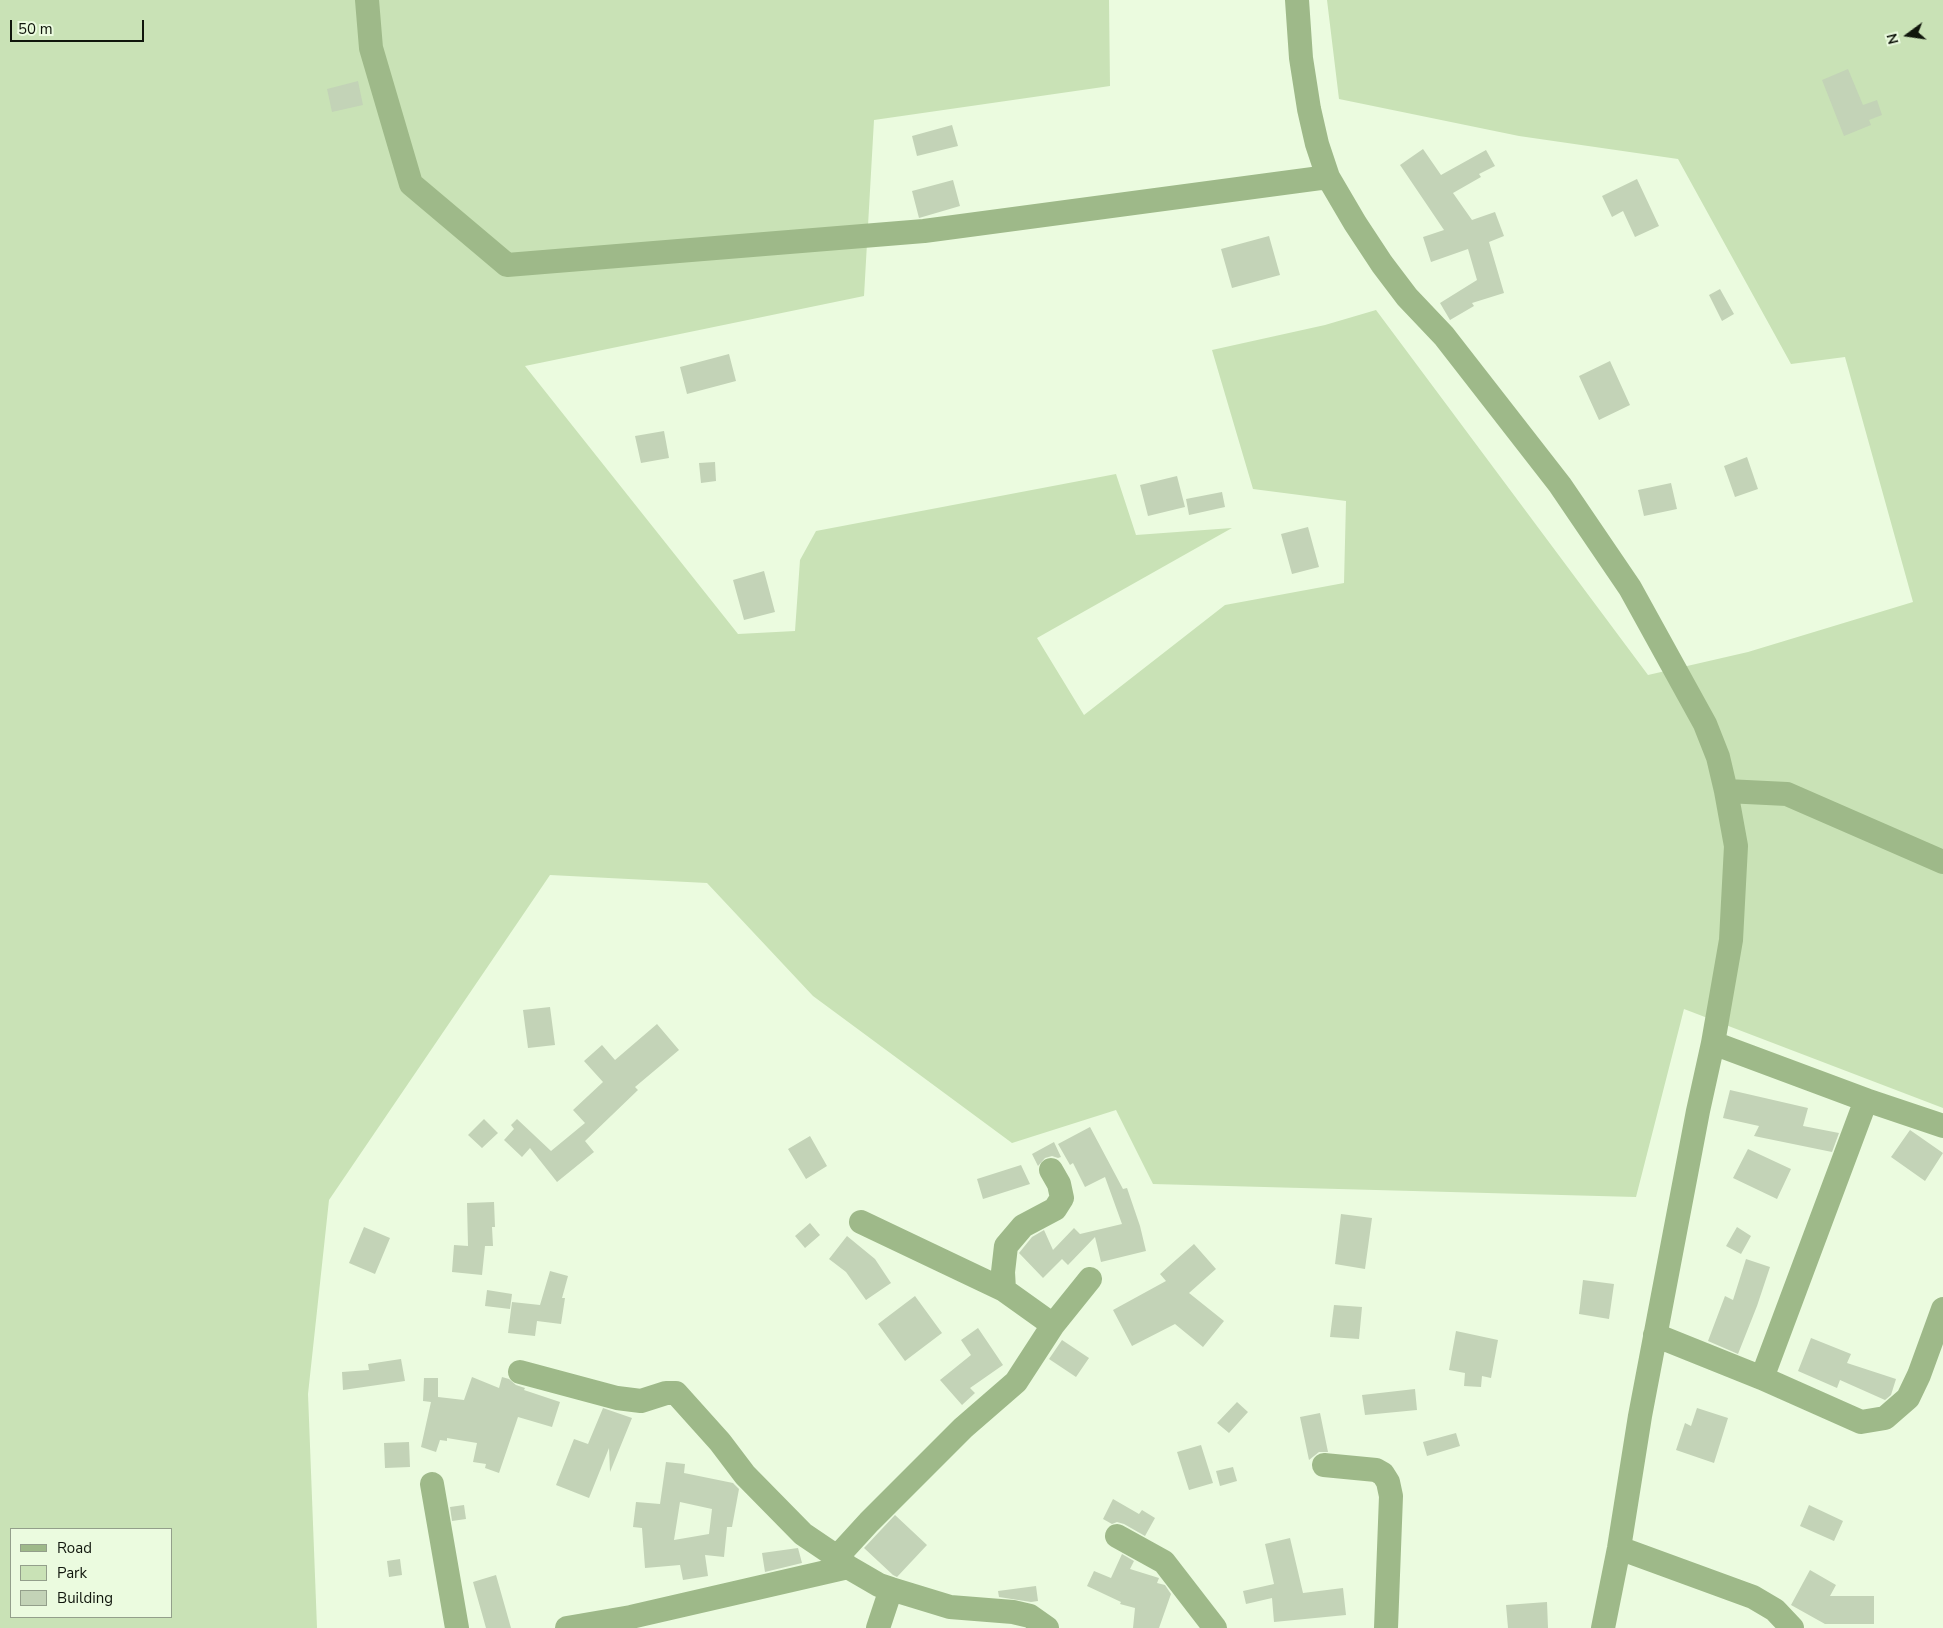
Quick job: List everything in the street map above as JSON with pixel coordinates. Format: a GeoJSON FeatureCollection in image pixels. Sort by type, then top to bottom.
{"type":"FeatureCollection","features":[{"type":"Feature","properties":{"kind":"street"},"geometry":{"type":"LineString","coordinates":[[367,0],[371,48],[411,184],[508,265],[924,231],[1328,177]]}},
{"type":"Feature","properties":{"kind":"street"},"geometry":{"type":"LineString","coordinates":[[1296,0],[1301,58],[1309,109],[1317,144],[1328,177],[1382,264],[1407,297],[1444,336],[1560,485],[1630,588],[1705,724],[1718,757],[1726,791],[1736,846],[1731,940],[1713,1043],[1698,1111],[1640,1416],[1619,1548],[1602,1628]]}},
{"type":"Feature","properties":{"kind":"street"},"geometry":{"type":"LineString","coordinates":[[1726,791],[1787,794],[1943,862]]}},
{"type":"Feature","properties":{"kind":"street"},"geometry":{"type":"LineString","coordinates":[[1713,1043],[1866,1100],[1943,1126]]}},
{"type":"Feature","properties":{"kind":"street"},"geometry":{"type":"LineString","coordinates":[[1762,1378],[1866,1100]]}},
{"type":"Feature","properties":{"kind":"street"},"geometry":{"type":"LineString","coordinates":[[1004,1290],[1003,1272],[1006,1246],[1024,1226],[1055,1209],[1062,1198],[1059,1184],[1051,1170]]}},
{"type":"Feature","properties":{"kind":"street"},"geometry":{"type":"LineString","coordinates":[[861,1222],[1004,1290],[1053,1325]]}},
{"type":"Feature","properties":{"kind":"street"},"geometry":{"type":"LineString","coordinates":[[567,1628],[631,1617],[842,1562],[869,1522],[963,1428],[1016,1382],[1053,1325],[1090,1279]]}},
{"type":"Feature","properties":{"kind":"street"},"geometry":{"type":"LineString","coordinates":[[1656,1335],[1762,1378],[1860,1422],[1885,1418],[1908,1398],[1919,1375],[1943,1309]]}},
{"type":"Feature","properties":{"kind":"street"},"geometry":{"type":"LineString","coordinates":[[520,1372],[617,1398],[640,1400],[666,1393],[676,1393],[720,1442],[745,1475],[803,1534],[842,1562],[879,1585],[891,1589],[950,1607],[1013,1612],[1030,1616],[1047,1628]]}},
{"type":"Feature","properties":{"kind":"street"},"geometry":{"type":"LineString","coordinates":[[1324,1465],[1376,1470],[1383,1474],[1388,1482],[1391,1496],[1386,1628]]}},
{"type":"Feature","properties":{"kind":"street"},"geometry":{"type":"LineString","coordinates":[[432,1484],[456,1628]]}},
{"type":"Feature","properties":{"kind":"street"},"geometry":{"type":"LineString","coordinates":[[1117,1536],[1164,1562],[1215,1628]]}},
{"type":"Feature","properties":{"kind":"street"},"geometry":{"type":"LineString","coordinates":[[1619,1548],[1753,1596],[1775,1610],[1792,1628]]}},
{"type":"Feature","properties":{"kind":"street"},"geometry":{"type":"LineString","coordinates":[[878,1628],[891,1589]]}},
{"type":"Feature","properties":{"kind":"green space"},"geometry":{"type":"Polygon","coordinates":[[[0,0],[1109,0],[1110,86],[874,120],[864,296],[525,366],[738,634],[795,631],[800,560],[816,531],[1116,474],[1136,535],[1232,528],[1037,638],[1084,715],[1225,605],[1344,583],[1346,501],[1253,489],[1212,350],[1325,325],[1376,310],[1648,675],[1748,652],[1913,602],[1845,357],[1791,364],[1678,159],[1519,136],[1339,99],[1327,0],[1943,0],[1943,1108],[1684,1009],[1636,1197],[1153,1184],[1116,1110],[1012,1143],[813,996],[707,883],[550,875],[329,1200],[308,1394],[317,1628],[0,1628],[0,0]]]}},
{"type":"Feature","properties":{"kind":"building"},"geometry":{"type":"Polygon","coordinates":[[[1848,69],[1863,105],[1877,100],[1882,115],[1869,120],[1871,125],[1844,136],[1822,80],[1848,69]]]}},
{"type":"Feature","properties":{"kind":"building"},"geometry":{"type":"Polygon","coordinates":[[[358,81],[363,105],[332,112],[327,89],[358,81]]]}},
{"type":"Feature","properties":{"kind":"building"},"geometry":{"type":"Polygon","coordinates":[[[952,125],[958,146],[917,156],[912,136],[952,125]]]}},
{"type":"Feature","properties":{"kind":"building"},"geometry":{"type":"Polygon","coordinates":[[[1423,149],[1441,175],[1486,150],[1495,166],[1479,174],[1481,177],[1453,193],[1472,220],[1495,212],[1504,236],[1489,242],[1504,293],[1472,303],[1474,306],[1450,320],[1440,303],[1477,280],[1468,249],[1431,262],[1423,237],[1444,230],[1400,165],[1423,149]]]}},
{"type":"Feature","properties":{"kind":"building"},"geometry":{"type":"Polygon","coordinates":[[[1637,179],[1659,226],[1635,237],[1623,211],[1612,217],[1602,196],[1637,179]]]}},
{"type":"Feature","properties":{"kind":"building"},"geometry":{"type":"Polygon","coordinates":[[[953,180],[960,206],[919,218],[912,191],[953,180]]]}},
{"type":"Feature","properties":{"kind":"building"},"geometry":{"type":"Polygon","coordinates":[[[1269,236],[1280,275],[1232,288],[1221,249],[1269,236]]]}},
{"type":"Feature","properties":{"kind":"building"},"geometry":{"type":"Polygon","coordinates":[[[1720,289],[1734,314],[1722,321],[1709,295],[1720,289]]]}},
{"type":"Feature","properties":{"kind":"building"},"geometry":{"type":"Polygon","coordinates":[[[729,354],[736,381],[687,394],[680,367],[729,354]]]}},
{"type":"Feature","properties":{"kind":"building"},"geometry":{"type":"Polygon","coordinates":[[[1610,361],[1630,405],[1599,420],[1579,376],[1610,361]]]}},
{"type":"Feature","properties":{"kind":"building"},"geometry":{"type":"Polygon","coordinates":[[[664,431],[669,458],[641,463],[635,436],[664,431]]]}},
{"type":"Feature","properties":{"kind":"building"},"geometry":{"type":"Polygon","coordinates":[[[1747,457],[1758,489],[1735,497],[1724,466],[1747,457]]]}},
{"type":"Feature","properties":{"kind":"building"},"geometry":{"type":"Polygon","coordinates":[[[715,462],[716,481],[701,483],[699,463],[715,462]]]}},
{"type":"Feature","properties":{"kind":"building"},"geometry":{"type":"Polygon","coordinates":[[[1177,476],[1185,507],[1148,516],[1140,485],[1177,476]]]}},
{"type":"Feature","properties":{"kind":"building"},"geometry":{"type":"Polygon","coordinates":[[[1671,483],[1677,509],[1644,516],[1638,490],[1671,483]]]}},
{"type":"Feature","properties":{"kind":"building"},"geometry":{"type":"Polygon","coordinates":[[[1222,492],[1225,507],[1189,515],[1186,499],[1222,492]]]}},
{"type":"Feature","properties":{"kind":"building"},"geometry":{"type":"Polygon","coordinates":[[[1308,527],[1319,567],[1292,574],[1281,534],[1308,527]]]}},
{"type":"Feature","properties":{"kind":"building"},"geometry":{"type":"Polygon","coordinates":[[[764,571],[775,612],[744,620],[733,580],[764,571]]]}},
{"type":"Feature","properties":{"kind":"building"},"geometry":{"type":"Polygon","coordinates":[[[550,1007],[555,1045],[528,1048],[523,1010],[550,1007]]]}},
{"type":"Feature","properties":{"kind":"building"},"geometry":{"type":"Polygon","coordinates":[[[657,1024],[679,1050],[635,1087],[638,1090],[585,1141],[594,1152],[557,1182],[530,1148],[522,1157],[504,1140],[514,1129],[511,1125],[517,1119],[551,1151],[585,1123],[573,1110],[603,1082],[584,1061],[602,1045],[615,1060],[657,1024]]]}},
{"type":"Feature","properties":{"kind":"building"},"geometry":{"type":"Polygon","coordinates":[[[1730,1090],[1808,1108],[1803,1126],[1839,1133],[1832,1152],[1754,1136],[1759,1126],[1723,1118],[1730,1090]]]}},
{"type":"Feature","properties":{"kind":"building"},"geometry":{"type":"Polygon","coordinates":[[[484,1119],[498,1133],[482,1148],[468,1135],[484,1119]]]}},
{"type":"Feature","properties":{"kind":"building"},"geometry":{"type":"Polygon","coordinates":[[[1090,1127],[1123,1189],[1127,1188],[1146,1251],[1101,1262],[1095,1237],[1068,1265],[1062,1259],[1043,1278],[1019,1253],[1032,1237],[1044,1230],[1053,1250],[1074,1228],[1080,1234],[1122,1224],[1105,1177],[1085,1187],[1073,1163],[1070,1165],[1058,1144],[1090,1127]]]}},
{"type":"Feature","properties":{"kind":"building"},"geometry":{"type":"Polygon","coordinates":[[[1910,1130],[1943,1153],[1925,1181],[1891,1157],[1910,1130]]]}},
{"type":"Feature","properties":{"kind":"building"},"geometry":{"type":"Polygon","coordinates":[[[810,1136],[827,1166],[806,1179],[788,1149],[810,1136]]]}},
{"type":"Feature","properties":{"kind":"building"},"geometry":{"type":"Polygon","coordinates":[[[1054,1142],[1061,1157],[1052,1156],[1045,1158],[1038,1166],[1032,1154],[1054,1142]]]}},
{"type":"Feature","properties":{"kind":"building"},"geometry":{"type":"Polygon","coordinates":[[[1748,1149],[1791,1169],[1777,1199],[1733,1178],[1748,1149]]]}},
{"type":"Feature","properties":{"kind":"building"},"geometry":{"type":"Polygon","coordinates":[[[1021,1165],[1030,1184],[983,1199],[977,1179],[1021,1165]]]}},
{"type":"Feature","properties":{"kind":"building"},"geometry":{"type":"Polygon","coordinates":[[[494,1202],[495,1227],[492,1227],[493,1246],[485,1246],[482,1275],[452,1272],[454,1245],[468,1246],[467,1203],[494,1202]]]}},
{"type":"Feature","properties":{"kind":"building"},"geometry":{"type":"Polygon","coordinates":[[[1341,1214],[1372,1218],[1365,1269],[1335,1264],[1341,1214]]]}},
{"type":"Feature","properties":{"kind":"building"},"geometry":{"type":"Polygon","coordinates":[[[810,1223],[820,1235],[805,1248],[795,1236],[810,1223]]]}},
{"type":"Feature","properties":{"kind":"building"},"geometry":{"type":"Polygon","coordinates":[[[364,1227],[390,1238],[375,1274],[349,1263],[364,1227]]]}},
{"type":"Feature","properties":{"kind":"building"},"geometry":{"type":"Polygon","coordinates":[[[1737,1227],[1751,1236],[1741,1254],[1726,1246],[1737,1227]]]}},
{"type":"Feature","properties":{"kind":"building"},"geometry":{"type":"Polygon","coordinates":[[[847,1236],[875,1259],[891,1283],[866,1300],[846,1272],[829,1259],[847,1236]]]}},
{"type":"Feature","properties":{"kind":"building"},"geometry":{"type":"Polygon","coordinates":[[[1194,1244],[1216,1269],[1189,1293],[1224,1321],[1203,1347],[1175,1324],[1132,1346],[1113,1310],[1166,1281],[1160,1274],[1194,1244]]]}},
{"type":"Feature","properties":{"kind":"building"},"geometry":{"type":"Polygon","coordinates":[[[1746,1259],[1770,1267],[1738,1354],[1708,1341],[1725,1296],[1733,1300],[1746,1259]]]}},
{"type":"Feature","properties":{"kind":"building"},"geometry":{"type":"Polygon","coordinates":[[[550,1271],[568,1276],[562,1298],[565,1298],[561,1324],[537,1321],[535,1336],[508,1333],[512,1302],[540,1305],[550,1271]]]}},
{"type":"Feature","properties":{"kind":"building"},"geometry":{"type":"Polygon","coordinates":[[[1583,1280],[1614,1284],[1609,1319],[1579,1314],[1583,1280]]]}},
{"type":"Feature","properties":{"kind":"building"},"geometry":{"type":"Polygon","coordinates":[[[487,1290],[512,1294],[510,1309],[485,1306],[487,1290]]]}},
{"type":"Feature","properties":{"kind":"building"},"geometry":{"type":"Polygon","coordinates":[[[915,1296],[942,1333],[905,1361],[878,1324],[915,1296]]]}},
{"type":"Feature","properties":{"kind":"building"},"geometry":{"type":"Polygon","coordinates":[[[1334,1305],[1362,1307],[1359,1339],[1330,1337],[1334,1305]]]}},
{"type":"Feature","properties":{"kind":"building"},"geometry":{"type":"Polygon","coordinates":[[[978,1328],[1003,1365],[970,1388],[975,1393],[962,1405],[940,1380],[971,1355],[961,1340],[978,1328]]]}},
{"type":"Feature","properties":{"kind":"building"},"geometry":{"type":"Polygon","coordinates":[[[1456,1331],[1498,1340],[1491,1378],[1482,1376],[1481,1387],[1464,1386],[1465,1373],[1449,1370],[1456,1331]]]}},
{"type":"Feature","properties":{"kind":"building"},"geometry":{"type":"Polygon","coordinates":[[[1811,1338],[1851,1354],[1847,1363],[1896,1379],[1891,1395],[1885,1400],[1840,1380],[1837,1388],[1798,1371],[1811,1338]]]}},
{"type":"Feature","properties":{"kind":"building"},"geometry":{"type":"Polygon","coordinates":[[[1062,1340],[1089,1358],[1076,1377],[1049,1359],[1062,1340]]]}},
{"type":"Feature","properties":{"kind":"building"},"geometry":{"type":"Polygon","coordinates":[[[401,1359],[405,1381],[343,1390],[342,1372],[369,1370],[368,1364],[401,1359]]]}},
{"type":"Feature","properties":{"kind":"building"},"geometry":{"type":"Polygon","coordinates":[[[472,1377],[499,1388],[502,1377],[525,1388],[524,1390],[560,1402],[552,1427],[518,1417],[499,1473],[485,1468],[486,1464],[473,1462],[477,1443],[447,1438],[447,1441],[440,1440],[436,1452],[421,1447],[431,1402],[423,1401],[424,1378],[438,1378],[438,1397],[464,1400],[472,1377]]]}},
{"type":"Feature","properties":{"kind":"building"},"geometry":{"type":"Polygon","coordinates":[[[1415,1389],[1417,1410],[1365,1415],[1362,1395],[1415,1389]]]}},
{"type":"Feature","properties":{"kind":"building"},"geometry":{"type":"Polygon","coordinates":[[[1237,1402],[1248,1412],[1229,1433],[1217,1423],[1237,1402]]]}},
{"type":"Feature","properties":{"kind":"building"},"geometry":{"type":"Polygon","coordinates":[[[603,1408],[632,1418],[610,1472],[609,1448],[589,1498],[556,1485],[574,1439],[588,1444],[603,1408]]]}},
{"type":"Feature","properties":{"kind":"building"},"geometry":{"type":"Polygon","coordinates":[[[1697,1408],[1728,1418],[1714,1463],[1676,1450],[1685,1423],[1691,1426],[1697,1408]]]}},
{"type":"Feature","properties":{"kind":"building"},"geometry":{"type":"Polygon","coordinates":[[[1320,1413],[1328,1452],[1319,1452],[1309,1460],[1300,1417],[1320,1413]]]}},
{"type":"Feature","properties":{"kind":"building"},"geometry":{"type":"Polygon","coordinates":[[[1456,1433],[1460,1446],[1427,1456],[1423,1442],[1456,1433]]]}},
{"type":"Feature","properties":{"kind":"building"},"geometry":{"type":"Polygon","coordinates":[[[409,1442],[410,1467],[385,1468],[384,1443],[409,1442]]]}},
{"type":"Feature","properties":{"kind":"building"},"geometry":{"type":"Polygon","coordinates":[[[1201,1445],[1213,1483],[1189,1490],[1177,1452],[1201,1445]]]}},
{"type":"Feature","properties":{"kind":"building"},"geometry":{"type":"Polygon","coordinates":[[[666,1462],[685,1464],[684,1473],[733,1483],[739,1489],[732,1527],[727,1527],[724,1557],[705,1555],[708,1576],[683,1580],[680,1565],[645,1568],[642,1528],[633,1527],[636,1502],[660,1504],[666,1462]],[[680,1502],[674,1540],[709,1534],[712,1509],[680,1502]]]}},
{"type":"Feature","properties":{"kind":"building"},"geometry":{"type":"Polygon","coordinates":[[[1233,1467],[1237,1481],[1220,1486],[1216,1471],[1233,1467]]]}},
{"type":"Feature","properties":{"kind":"building"},"geometry":{"type":"Polygon","coordinates":[[[1113,1499],[1139,1514],[1142,1510],[1155,1518],[1145,1536],[1124,1524],[1117,1522],[1112,1524],[1103,1519],[1113,1499]]]}},
{"type":"Feature","properties":{"kind":"building"},"geometry":{"type":"Polygon","coordinates":[[[464,1505],[466,1519],[452,1521],[450,1507],[464,1505]]]}},
{"type":"Feature","properties":{"kind":"building"},"geometry":{"type":"Polygon","coordinates":[[[1809,1505],[1843,1521],[1834,1541],[1800,1526],[1809,1505]]]}},
{"type":"Feature","properties":{"kind":"building"},"geometry":{"type":"Polygon","coordinates":[[[895,1515],[927,1545],[897,1577],[864,1548],[895,1515]]]}},
{"type":"Feature","properties":{"kind":"building"},"geometry":{"type":"Polygon","coordinates":[[[1290,1538],[1303,1593],[1343,1588],[1346,1615],[1274,1622],[1272,1598],[1246,1604],[1243,1591],[1274,1584],[1265,1544],[1290,1538]]]}},
{"type":"Feature","properties":{"kind":"building"},"geometry":{"type":"Polygon","coordinates":[[[798,1548],[802,1563],[765,1572],[762,1553],[798,1548]]]}},
{"type":"Feature","properties":{"kind":"building"},"geometry":{"type":"Polygon","coordinates":[[[1122,1554],[1134,1561],[1130,1569],[1159,1578],[1157,1583],[1165,1585],[1171,1594],[1159,1628],[1133,1628],[1135,1608],[1120,1604],[1121,1602],[1087,1586],[1094,1571],[1111,1578],[1122,1554]]]}},
{"type":"Feature","properties":{"kind":"building"},"geometry":{"type":"Polygon","coordinates":[[[400,1559],[402,1575],[389,1577],[387,1561],[400,1559]]]}},
{"type":"Feature","properties":{"kind":"building"},"geometry":{"type":"Polygon","coordinates":[[[1810,1570],[1836,1585],[1830,1596],[1874,1596],[1874,1624],[1825,1624],[1791,1605],[1810,1570]]]}},
{"type":"Feature","properties":{"kind":"building"},"geometry":{"type":"Polygon","coordinates":[[[496,1575],[511,1628],[486,1628],[473,1582],[496,1575]]]}},
{"type":"Feature","properties":{"kind":"building"},"geometry":{"type":"Polygon","coordinates":[[[1036,1586],[1038,1601],[1031,1602],[999,1597],[998,1591],[1036,1586]]]}},
{"type":"Feature","properties":{"kind":"building"},"geometry":{"type":"Polygon","coordinates":[[[1547,1602],[1548,1628],[1508,1628],[1506,1605],[1547,1602]]]}}]}
